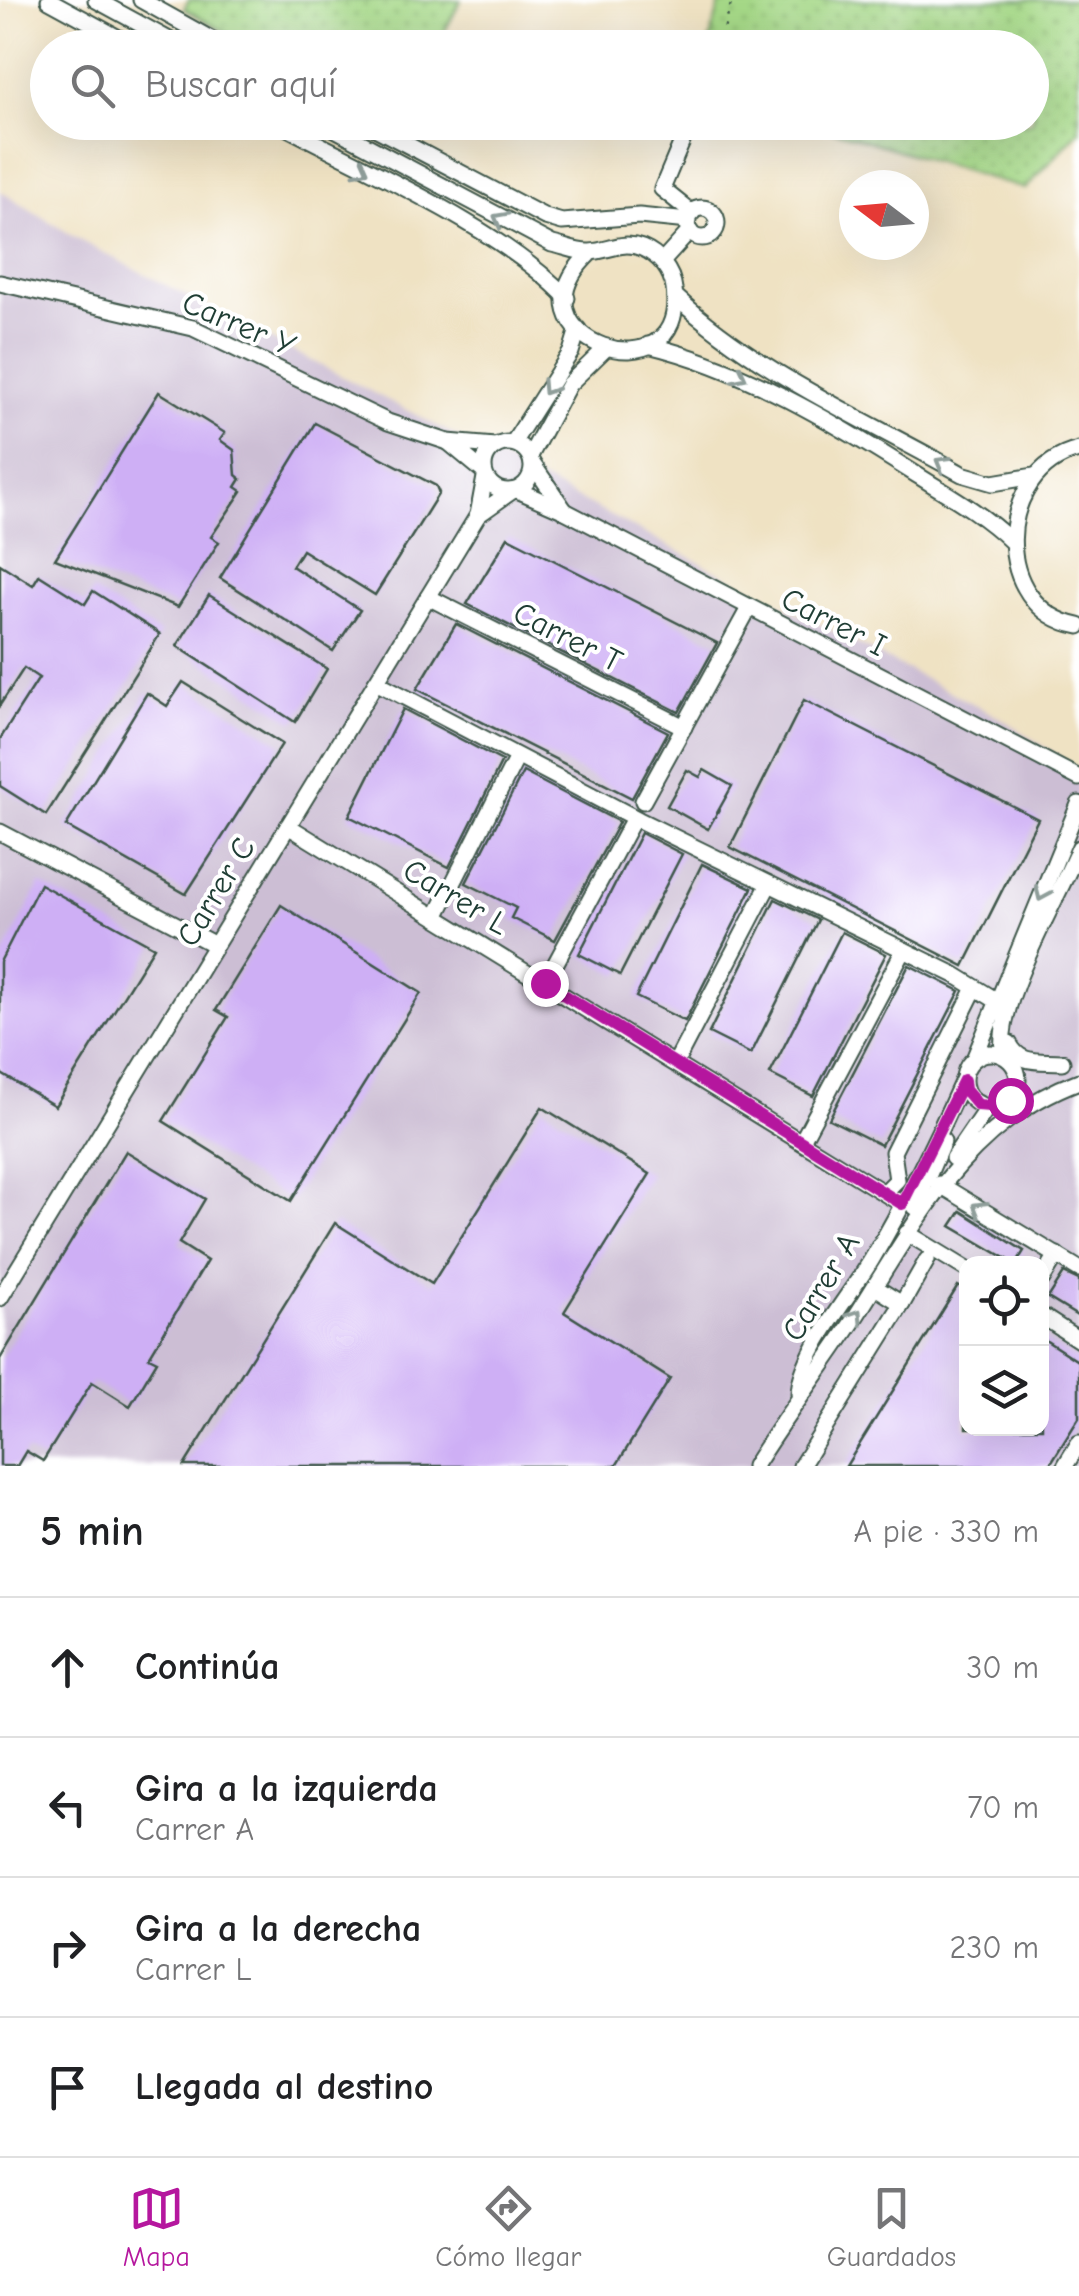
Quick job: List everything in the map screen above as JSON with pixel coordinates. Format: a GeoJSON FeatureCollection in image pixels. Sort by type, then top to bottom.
{"type":"FeatureCollection","features":[{"type":"Feature","properties":{"kind":"street"},"geometry":{"type":"LineString","coordinates":[[49,0],[104,30]]}},
{"type":"Feature","properties":{"kind":"street"},"geometry":{"type":"LineString","coordinates":[[96,0],[151,30]]}},
{"type":"Feature","properties":{"kind":"street"},"geometry":{"type":"LineString","coordinates":[[141,0],[195,30]]}},
{"type":"Feature","properties":{"kind":"street"},"geometry":{"type":"LineString","coordinates":[[309,140],[473,228],[549,279],[567,298]]}},
{"type":"Feature","properties":{"kind":"street"},"geometry":{"type":"LineString","coordinates":[[355,140],[552,244],[591,252],[628,244],[647,250],[671,276],[675,296],[673,314],[664,332],[648,345],[624,353],[604,350],[578,329],[570,317],[567,298],[577,266],[591,252]]}},
{"type":"Feature","properties":{"kind":"street"},"geometry":{"type":"LineString","coordinates":[[398,140],[545,217],[562,222],[624,216],[690,222]]}},
{"type":"Feature","properties":{"kind":"street"},"geometry":{"type":"LineString","coordinates":[[683,140],[662,189],[690,222]]}},
{"type":"Feature","properties":{"kind":"street"},"geometry":{"type":"LineString","coordinates":[[662,262],[690,222]]}},
{"type":"Feature","properties":{"kind":"street","name":"Carrer Y"},"geometry":{"type":"LineString","coordinates":[[0,282],[193,328],[388,422],[448,442],[495,446]]}},
{"type":"Feature","properties":{"kind":"street"},"geometry":{"type":"LineString","coordinates":[[675,296],[708,327],[758,361],[962,474],[993,483],[1034,476]]}},
{"type":"Feature","properties":{"kind":"street"},"geometry":{"type":"LineString","coordinates":[[578,329],[571,352],[513,443],[495,446],[484,474],[498,490],[515,490],[530,477],[531,460],[569,384],[604,350]]}},
{"type":"Feature","properties":{"kind":"street"},"geometry":{"type":"LineString","coordinates":[[648,345],[729,370],[875,448],[990,522],[1010,541]]}},
{"type":"Feature","properties":{"kind":"street","name":"Carrer Y"},"geometry":{"type":"LineString","coordinates":[[448,442],[484,474]]}},
{"type":"Feature","properties":{"kind":"street"},"geometry":{"type":"LineString","coordinates":[[513,443],[531,460]]}},
{"type":"Feature","properties":{"kind":"street"},"geometry":{"type":"LineString","coordinates":[[1076,629],[1040,605],[1029,591],[1019,576],[1010,541],[1016,506],[1034,476],[1064,453],[1079,450]]}},
{"type":"Feature","properties":{"kind":"street","name":"Carrer I"},"geometry":{"type":"LineString","coordinates":[[531,460],[565,511]]}},
{"type":"Feature","properties":{"kind":"street","name":"Carrer C"},"geometry":{"type":"LineString","coordinates":[[478,516],[484,474]]}},
{"type":"Feature","properties":{"kind":"street","name":"Carrer I"},"geometry":{"type":"LineString","coordinates":[[515,490],[565,511],[1071,775]]}},
{"type":"Feature","properties":{"kind":"street","name":"Carrer C"},"geometry":{"type":"LineString","coordinates":[[0,1298],[478,516],[515,490]]}},
{"type":"Feature","properties":{"kind":"street","name":"Carrer T"},"geometry":{"type":"LineString","coordinates":[[428,597],[684,727]]}},
{"type":"Feature","properties":{"kind":"street"},"geometry":{"type":"LineString","coordinates":[[644,801],[748,608]]}},
{"type":"Feature","properties":{"kind":"street"},"geometry":{"type":"LineString","coordinates":[[376,682],[634,818],[975,988],[1001,1009],[1014,1052],[1029,1062],[1062,1062],[1079,1056]]}},
{"type":"Feature","properties":{"kind":"street"},"geometry":{"type":"LineString","coordinates":[[436,917],[518,756]]}},
{"type":"Feature","properties":{"kind":"street"},"geometry":{"type":"LineString","coordinates":[[1010,1100],[1018,1078],[1010,1062],[1001,1009],[1079,802],[1071,775]]}},
{"type":"Feature","properties":{"kind":"street"},"geometry":{"type":"LineString","coordinates":[[545,983],[634,818]]}},
{"type":"Feature","properties":{"kind":"street","name":"Carrer L"},"geometry":{"type":"LineString","coordinates":[[288,826],[803,1139],[902,1204]]}},
{"type":"Feature","properties":{"kind":"street"},"geometry":{"type":"LineString","coordinates":[[0,832],[216,945]]}},
{"type":"Feature","properties":{"kind":"street"},"geometry":{"type":"LineString","coordinates":[[987,1108],[970,1098],[964,1080],[1079,848]]}},
{"type":"Feature","properties":{"kind":"street"},"geometry":{"type":"LineString","coordinates":[[676,1062],[769,884]]}},
{"type":"Feature","properties":{"kind":"street"},"geometry":{"type":"LineString","coordinates":[[803,1139],[904,950]]}},
{"type":"Feature","properties":{"kind":"street"},"geometry":{"type":"LineString","coordinates":[[885,1192],[898,1180],[893,1152],[975,988]]}},
{"type":"Feature","properties":{"kind":"street"},"geometry":{"type":"LineString","coordinates":[[974,1059],[984,1054],[1010,1062],[1062,1062]]}},
{"type":"Feature","properties":{"kind":"street"},"geometry":{"type":"LineString","coordinates":[[959,1264],[912,1226],[987,1108],[1020,1092],[1079,1078]]}},
{"type":"Feature","properties":{"kind":"street"},"geometry":{"type":"LineString","coordinates":[[941,1182],[998,1124],[1040,1095],[1079,1078]]}},
{"type":"Feature","properties":{"kind":"street","name":"Carrer A"},"geometry":{"type":"LineString","coordinates":[[760,1464],[798,1394],[799,1379],[809,1359],[902,1204],[964,1080]]}},
{"type":"Feature","properties":{"kind":"street","name":"Carrer A"},"geometry":{"type":"LineString","coordinates":[[912,1226],[905,1228],[934,1164],[952,1104]]}},
{"type":"Feature","properties":{"kind":"street"},"geometry":{"type":"LineString","coordinates":[[941,1182],[1079,1269]]}},
{"type":"Feature","properties":{"kind":"street","name":"Carrer A"},"geometry":{"type":"LineString","coordinates":[[798,1394],[810,1387],[912,1226]]}},
{"type":"Feature","properties":{"kind":"street"},"geometry":{"type":"LineString","coordinates":[[1049,1267],[1056,1255]]}},
{"type":"Feature","properties":{"kind":"street"},"geometry":{"type":"LineString","coordinates":[[801,1466],[927,1260]]}},
{"type":"Feature","properties":{"kind":"street"},"geometry":{"type":"LineString","coordinates":[[875,1287],[902,1304]]}},
{"type":"Feature","properties":{"kind":"street"},"geometry":{"type":"LineString","coordinates":[[1049,1321],[1079,1340]]}},
{"type":"Feature","properties":{"kind":"street"},"geometry":{"type":"LineString","coordinates":[[1065,1466],[1079,1443]]}},
{"type":"Feature","properties":{"kind":"path"},"geometry":{"type":"LineString","coordinates":[[724,30],[732,0]]}},
{"type":"Feature","properties":{"kind":"shaded area"},"geometry":{"type":"Polygon","coordinates":[[[0,191],[83,242],[1004,720],[1079,770],[1079,1466],[0,1466],[0,191]]]}},
{"type":"Feature","properties":{"kind":"green space"},"geometry":{"type":"Polygon","coordinates":[[[189,0],[461,0],[445,30],[222,30],[184,9],[189,0]]]}},
{"type":"Feature","properties":{"kind":"green space"},"geometry":{"type":"Polygon","coordinates":[[[721,0],[1079,0],[1079,131],[1025,189],[865,140],[1049,140],[1049,30],[713,30],[721,0]]]}},
{"type":"Feature","properties":{"kind":"building"},"geometry":{"type":"Polygon","coordinates":[[[159,392],[225,433],[220,440],[234,450],[236,475],[241,479],[236,487],[242,491],[211,537],[219,542],[178,607],[55,559],[159,392]]]}},
{"type":"Feature","properties":{"kind":"building"},"geometry":{"type":"Polygon","coordinates":[[[315,423],[436,486],[439,493],[375,595],[302,550],[292,566],[360,610],[333,651],[220,578],[315,423]]]}},
{"type":"Feature","properties":{"kind":"building"},"geometry":{"type":"Polygon","coordinates":[[[508,537],[717,643],[679,712],[467,604],[508,537]]]}},
{"type":"Feature","properties":{"kind":"building"},"geometry":{"type":"Polygon","coordinates":[[[0,564],[33,585],[39,575],[85,604],[93,591],[160,634],[46,815],[0,786],[0,739],[39,678],[24,668],[0,705],[0,564]]]}},
{"type":"Feature","properties":{"kind":"building"},"geometry":{"type":"Polygon","coordinates":[[[209,595],[327,669],[295,722],[177,646],[209,595]]]}},
{"type":"Feature","properties":{"kind":"building"},"geometry":{"type":"Polygon","coordinates":[[[456,624],[668,732],[632,798],[417,689],[456,624]]]}},
{"type":"Feature","properties":{"kind":"building"},"geometry":{"type":"Polygon","coordinates":[[[183,682],[282,744],[186,894],[66,826],[147,693],[167,706],[183,682]]]}},
{"type":"Feature","properties":{"kind":"building"},"geometry":{"type":"Polygon","coordinates":[[[804,700],[1038,819],[964,966],[730,847],[804,700]]]}},
{"type":"Feature","properties":{"kind":"building"},"geometry":{"type":"Polygon","coordinates":[[[403,709],[502,761],[449,867],[349,816],[403,709]]]}},
{"type":"Feature","properties":{"kind":"building"},"geometry":{"type":"Polygon","coordinates":[[[687,770],[700,777],[704,770],[732,786],[708,829],[667,806],[687,770]]]}},
{"type":"Feature","properties":{"kind":"building"},"geometry":{"type":"Polygon","coordinates":[[[523,772],[619,822],[555,940],[511,918],[516,908],[466,883],[523,772]]]}},
{"type":"Feature","properties":{"kind":"building"},"geometry":{"type":"Polygon","coordinates":[[[641,833],[682,854],[620,975],[579,954],[641,833]]]}},
{"type":"Feature","properties":{"kind":"building"},"geometry":{"type":"Polygon","coordinates":[[[702,864],[752,888],[685,1021],[636,997],[702,864]]]}},
{"type":"Feature","properties":{"kind":"building"},"geometry":{"type":"Polygon","coordinates":[[[40,884],[154,947],[55,1106],[0,1073],[0,962],[40,884]]]}},
{"type":"Feature","properties":{"kind":"building"},"geometry":{"type":"Polygon","coordinates":[[[775,899],[818,920],[751,1054],[709,1033],[775,899]]]}},
{"type":"Feature","properties":{"kind":"building"},"geometry":{"type":"Polygon","coordinates":[[[281,905],[421,993],[291,1201],[163,1121],[228,1017],[216,1010],[281,905]]]}},
{"type":"Feature","properties":{"kind":"building"},"geometry":{"type":"Polygon","coordinates":[[[842,932],[886,954],[813,1096],[770,1074],[842,932]]]}},
{"type":"Feature","properties":{"kind":"building"},"geometry":{"type":"Polygon","coordinates":[[[909,965],[960,991],[881,1145],[829,1119],[909,965]]]}},
{"type":"Feature","properties":{"kind":"building"},"geometry":{"type":"Polygon","coordinates":[[[542,1107],[650,1174],[564,1312],[670,1379],[616,1466],[184,1466],[335,1223],[432,1284],[542,1107]]]}},
{"type":"Feature","properties":{"kind":"building"},"geometry":{"type":"Polygon","coordinates":[[[126,1151],[205,1199],[179,1243],[207,1261],[149,1357],[157,1361],[130,1406],[92,1382],[43,1461],[26,1451],[17,1466],[0,1466],[0,1359],[126,1151]]]}},
{"type":"Feature","properties":{"kind":"building"},"geometry":{"type":"Polygon","coordinates":[[[961,1211],[1024,1251],[1021,1256],[1002,1256],[951,1226],[961,1211]]]}},
{"type":"Feature","properties":{"kind":"building"},"geometry":{"type":"Polygon","coordinates":[[[1064,1273],[1079,1280],[1079,1317],[1049,1299],[1064,1273]]]}},
{"type":"Feature","properties":{"kind":"building"},"geometry":{"type":"Polygon","coordinates":[[[958,1286],[959,1436],[1049,1436],[1049,1343],[1079,1362],[1079,1418],[1049,1466],[846,1466],[958,1286]]]}},
{"type":"Feature","properties":{"kind":"route"},"geometry":{"type":"LineString","coordinates":[[545,983],[803,1139],[902,1204],[964,1080],[965,1090],[978,1105],[1000,1107],[1010,1100]]}}]}
